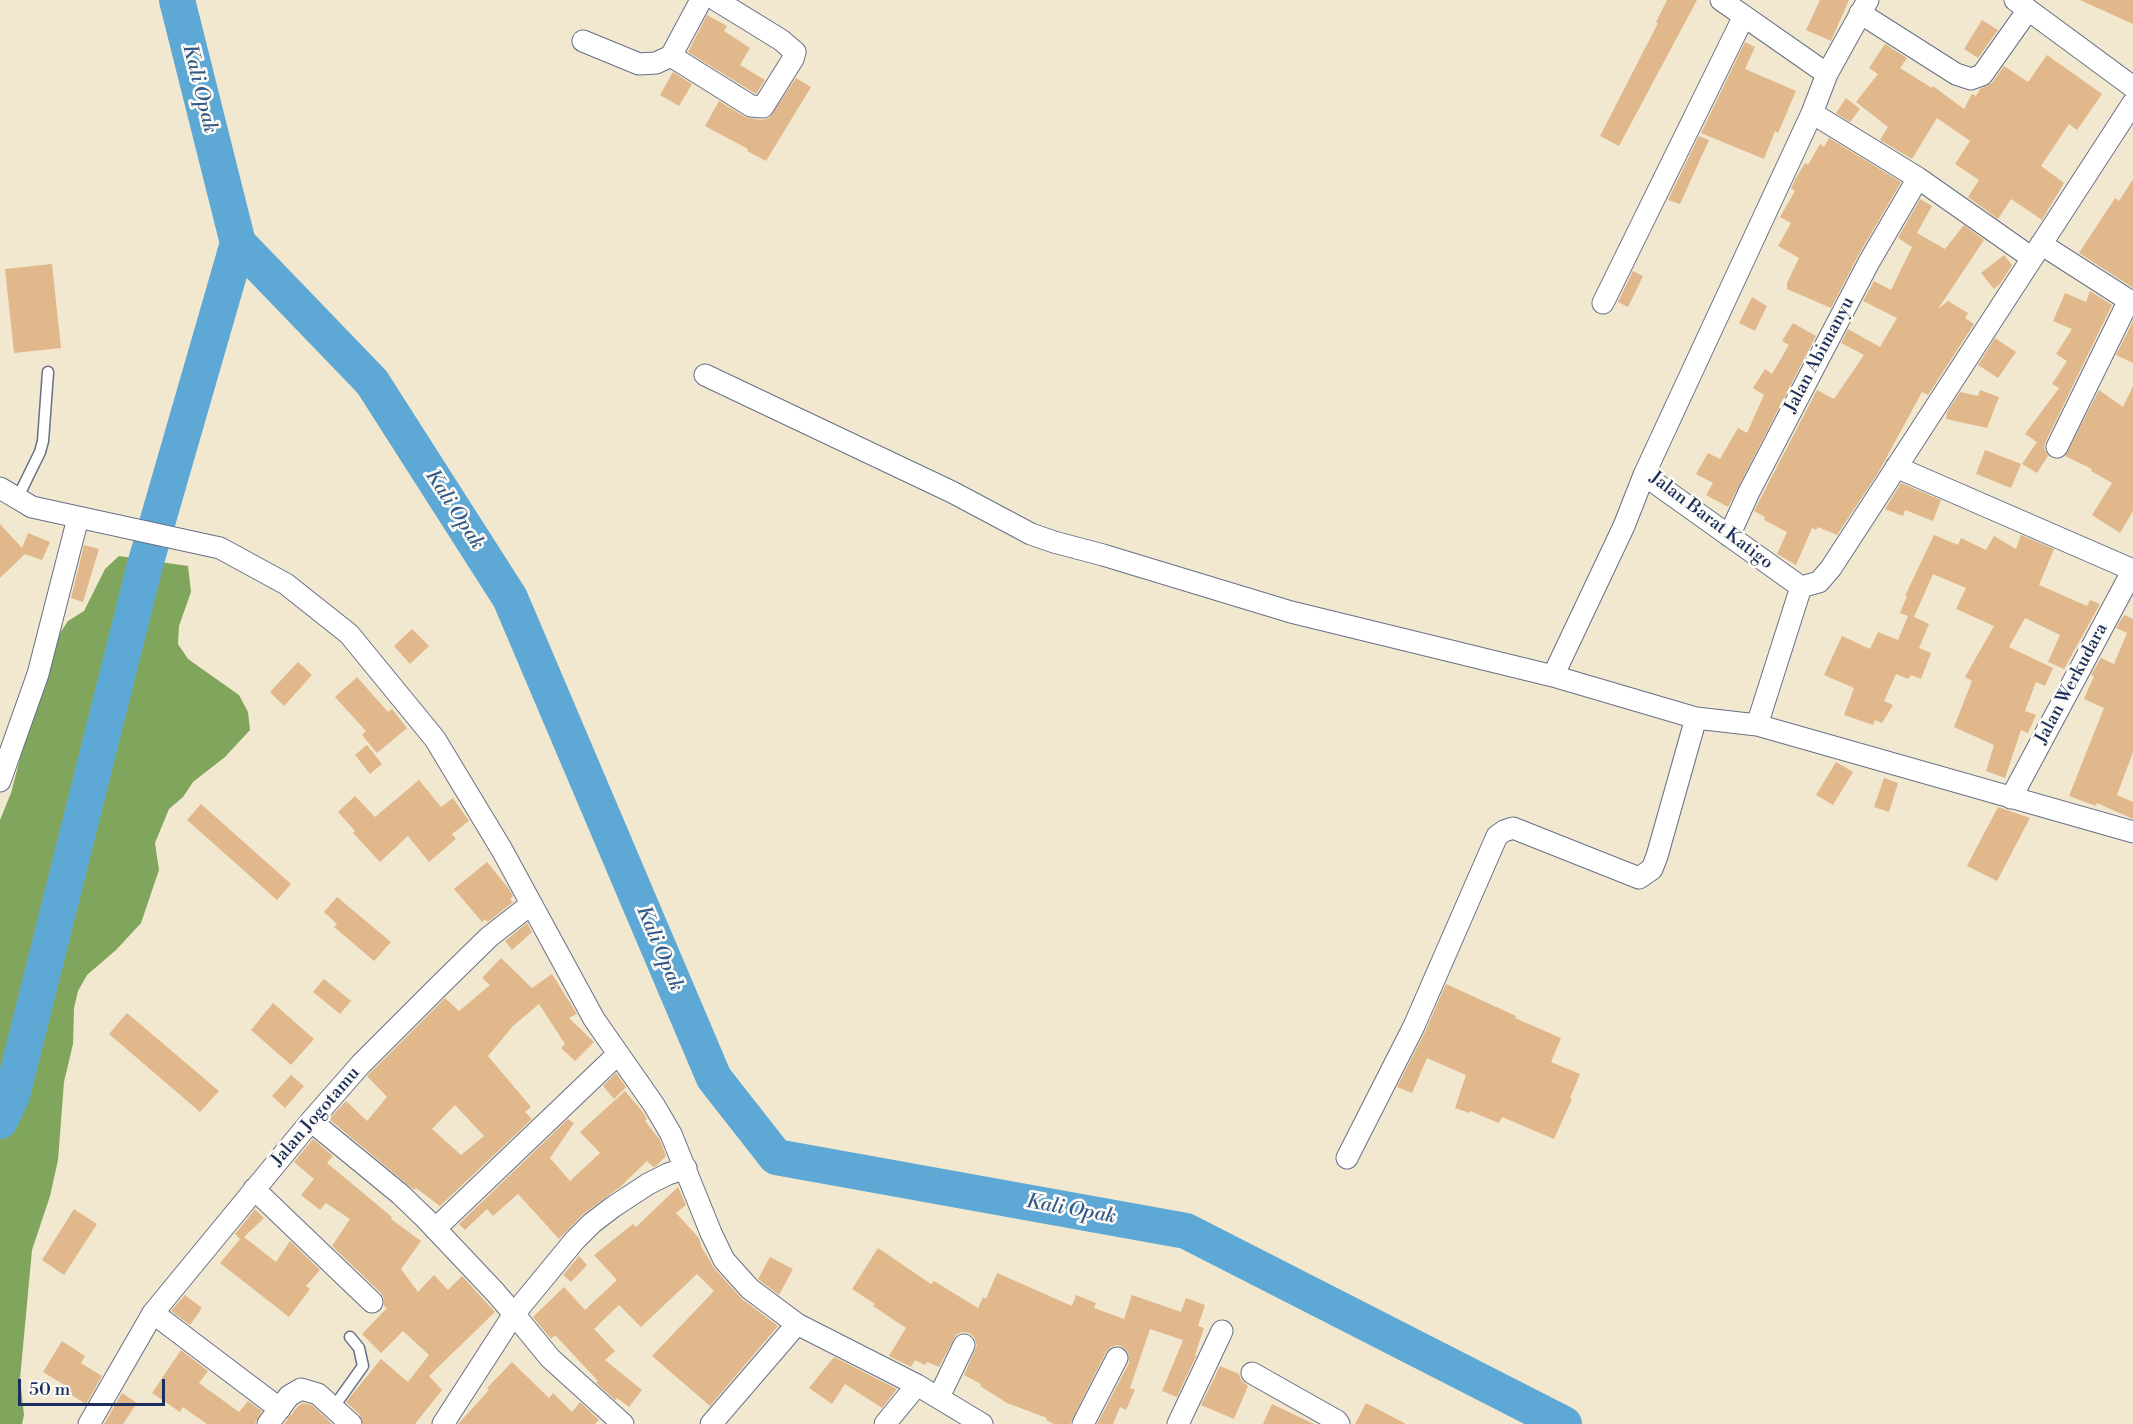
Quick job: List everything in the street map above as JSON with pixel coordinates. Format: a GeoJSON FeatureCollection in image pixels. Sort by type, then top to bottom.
{"type":"FeatureCollection","features":[{"type":"Feature","properties":{"kind":"street"},"geometry":{"type":"LineString","coordinates":[[583,41],[639,64],[657,63],[671,56],[701,0]]}},
{"type":"Feature","properties":{"kind":"street"},"geometry":{"type":"LineString","coordinates":[[671,56],[751,106],[766,106],[795,52],[782,40],[716,0]]}},
{"type":"Feature","properties":{"kind":"street"},"geometry":{"type":"LineString","coordinates":[[1721,0],[1827,74]]}},
{"type":"Feature","properties":{"kind":"street"},"geometry":{"type":"LineString","coordinates":[[1864,7],[1956,74],[1971,78],[1982,75],[2022,5],[2133,87]]}},
{"type":"Feature","properties":{"kind":"street","name":"Jalan Barat Katigo"},"geometry":{"type":"LineString","coordinates":[[1801,587],[1644,475],[1812,113],[1827,74],[1864,7]]}},
{"type":"Feature","properties":{"kind":"street"},"geometry":{"type":"LineString","coordinates":[[1603,303],[1744,16]]}},
{"type":"Feature","properties":{"kind":"street"},"geometry":{"type":"LineString","coordinates":[[1757,725],[1801,587],[1819,582],[1831,568],[2133,104]]}},
{"type":"Feature","properties":{"kind":"street"},"geometry":{"type":"LineString","coordinates":[[1812,113],[2037,251],[2131,302],[2057,447]]}},
{"type":"Feature","properties":{"kind":"street","name":"Jalan Abimanyu"},"geometry":{"type":"LineString","coordinates":[[1729,536],[1749,492],[1864,272],[1918,178]]}},
{"type":"Feature","properties":{"kind":"street"},"geometry":{"type":"LineString","coordinates":[[705,375],[952,492],[1031,534],[1291,612],[1553,676],[1696,718],[1757,725],[2133,832]]}},
{"type":"Feature","properties":{"kind":"street"},"geometry":{"type":"LineString","coordinates":[[1896,467],[2133,570]]}},
{"type":"Feature","properties":{"kind":"street"},"geometry":{"type":"LineString","coordinates":[[1553,676],[1624,526],[1644,475]]}},
{"type":"Feature","properties":{"kind":"street"},"geometry":{"type":"LineString","coordinates":[[9,493],[32,507],[220,548],[286,584],[349,634],[435,739],[502,850],[594,1019],[654,1105],[671,1134],[700,1209],[724,1260],[750,1289],[797,1324],[917,1384],[982,1424]]}},
{"type":"Feature","properties":{"kind":"street"},"geometry":{"type":"LineString","coordinates":[[0,781],[38,674],[78,518]]}},
{"type":"Feature","properties":{"kind":"street","name":"Jalan Werkudara"},"geometry":{"type":"LineString","coordinates":[[2011,798],[2133,570]]}},
{"type":"Feature","properties":{"kind":"street"},"geometry":{"type":"LineString","coordinates":[[1347,1158],[1414,1026],[1497,836],[1513,828],[1639,878],[1652,869],[1657,856],[1696,718]]}},
{"type":"Feature","properties":{"kind":"street","name":"Jalan Jogotamu"},"geometry":{"type":"LineString","coordinates":[[89,1424],[153,1313],[311,1121],[361,1064],[441,984],[489,938],[530,905]]}},
{"type":"Feature","properties":{"kind":"street"},"geometry":{"type":"LineString","coordinates":[[435,1229],[618,1054]]}},
{"type":"Feature","properties":{"kind":"street"},"geometry":{"type":"LineString","coordinates":[[311,1121],[400,1194],[495,1292],[550,1358],[622,1424]]}},
{"type":"Feature","properties":{"kind":"street"},"geometry":{"type":"LineString","coordinates":[[443,1424],[514,1314],[575,1240],[592,1223],[648,1184],[686,1168]]}},
{"type":"Feature","properties":{"kind":"street"},"geometry":{"type":"LineString","coordinates":[[254,1189],[372,1302]]}},
{"type":"Feature","properties":{"kind":"street"},"geometry":{"type":"LineString","coordinates":[[153,1313],[274,1416],[289,1396],[301,1389],[318,1394],[351,1424]]}},
{"type":"Feature","properties":{"kind":"street"},"geometry":{"type":"LineString","coordinates":[[711,1424],[797,1324]]}},
{"type":"Feature","properties":{"kind":"street"},"geometry":{"type":"LineString","coordinates":[[1178,1424],[1222,1331]]}},
{"type":"Feature","properties":{"kind":"street"},"geometry":{"type":"LineString","coordinates":[[939,1397],[964,1345]]}},
{"type":"Feature","properties":{"kind":"street"},"geometry":{"type":"LineString","coordinates":[[1083,1424],[1117,1358]]}},
{"type":"Feature","properties":{"kind":"street"},"geometry":{"type":"LineString","coordinates":[[1252,1373],[1339,1424]]}},
{"type":"Feature","properties":{"kind":"street"},"geometry":{"type":"LineString","coordinates":[[885,1424],[917,1384]]}},
{"type":"Feature","properties":{"kind":"lane"},"geometry":{"type":"LineString","coordinates":[[9,493],[40,452],[44,441],[48,372]]}},
{"type":"Feature","properties":{"kind":"lane"},"geometry":{"type":"LineString","coordinates":[[333,1408],[363,1366],[359,1348],[350,1337]]}},
{"type":"Feature","properties":{"kind":"green space"},"geometry":{"type":"Polygon","coordinates":[[[119,556],[188,566],[191,592],[179,626],[178,644],[188,659],[239,695],[248,712],[250,730],[225,757],[193,782],[183,797],[169,809],[155,843],[159,870],[141,923],[116,950],[87,975],[78,991],[74,1008],[73,1044],[64,1082],[58,1160],[50,1196],[32,1250],[20,1379],[24,1415],[22,1424],[0,1424],[0,820],[11,793],[24,743],[42,695],[58,636],[68,621],[84,611],[105,569],[119,556]]]}},
{"type":"Feature","properties":{"kind":"building"},"geometry":{"type":"Polygon","coordinates":[[[1667,0],[1697,0],[1619,146],[1600,136],[1658,23],[1656,22],[1667,0]]]}},
{"type":"Feature","properties":{"kind":"building"},"geometry":{"type":"Polygon","coordinates":[[[1820,0],[1849,0],[1831,41],[1806,30],[1820,0]]]}},
{"type":"Feature","properties":{"kind":"building"},"geometry":{"type":"Polygon","coordinates":[[[2080,0],[2133,0],[2133,24],[2080,0]]]}},
{"type":"Feature","properties":{"kind":"building"},"geometry":{"type":"Polygon","coordinates":[[[707,15],[727,26],[724,31],[750,48],[740,65],[765,80],[756,94],[688,52],[707,15]]]}},
{"type":"Feature","properties":{"kind":"building"},"geometry":{"type":"Polygon","coordinates":[[[1982,20],[1998,30],[1978,58],[1964,49],[1982,20]]]}},
{"type":"Feature","properties":{"kind":"building"},"geometry":{"type":"Polygon","coordinates":[[[1745,42],[1755,47],[1745,69],[1796,91],[1778,133],[1775,131],[1764,159],[1701,133],[1745,42]]]}},
{"type":"Feature","properties":{"kind":"building"},"geometry":{"type":"Polygon","coordinates":[[[1885,44],[1907,58],[1900,68],[1932,88],[1933,86],[1964,109],[1972,94],[1976,96],[1980,89],[1992,83],[2004,66],[2028,82],[2047,55],[2102,94],[2077,130],[2069,124],[2041,166],[2064,183],[2042,220],[2011,199],[1998,219],[1968,197],[1979,180],[1955,164],[1970,141],[1937,118],[1912,159],[1880,140],[1888,127],[1856,102],[1878,74],[1869,68],[1885,44]]]}},
{"type":"Feature","properties":{"kind":"building"},"geometry":{"type":"Polygon","coordinates":[[[673,72],[692,84],[679,106],[660,95],[673,72]]]}},
{"type":"Feature","properties":{"kind":"building"},"geometry":{"type":"Polygon","coordinates":[[[796,78],[811,87],[766,161],[705,126],[719,101],[745,117],[762,120],[769,118],[796,78]]]}},
{"type":"Feature","properties":{"kind":"building"},"geometry":{"type":"Polygon","coordinates":[[[1846,98],[1860,109],[1850,122],[1836,113],[1846,98]]]}},
{"type":"Feature","properties":{"kind":"building"},"geometry":{"type":"Polygon","coordinates":[[[1699,136],[1709,140],[1680,204],[1668,200],[1699,136]]]}},
{"type":"Feature","properties":{"kind":"building"},"geometry":{"type":"Polygon","coordinates":[[[1829,138],[1901,182],[1831,308],[1787,289],[1787,283],[1799,258],[1778,246],[1791,223],[1780,217],[1795,191],[1791,188],[1805,163],[1808,165],[1820,144],[1824,147],[1829,138]]]}},
{"type":"Feature","properties":{"kind":"building"},"geometry":{"type":"Polygon","coordinates":[[[2133,179],[2133,288],[2079,253],[2115,198],[2119,201],[2133,179]]]}},
{"type":"Feature","properties":{"kind":"building"},"geometry":{"type":"Polygon","coordinates":[[[1920,199],[1932,206],[1917,233],[1945,249],[1964,225],[1984,240],[1938,309],[1948,301],[1968,313],[1965,318],[1974,324],[1928,395],[1922,392],[1878,473],[1837,535],[1818,527],[1816,530],[1812,528],[1796,565],[1777,554],[1787,532],[1764,520],[1765,517],[1754,511],[1817,390],[1834,399],[1864,355],[1841,343],[1848,329],[1880,347],[1897,318],[1863,301],[1874,281],[1891,290],[1912,247],[1898,238],[1920,199]]]}},
{"type":"Feature","properties":{"kind":"building"},"geometry":{"type":"Polygon","coordinates":[[[2004,255],[2012,265],[1994,289],[1981,273],[2004,255]]]}},
{"type":"Feature","properties":{"kind":"building"},"geometry":{"type":"Polygon","coordinates":[[[52,264],[61,348],[14,353],[5,269],[52,264]]]}},
{"type":"Feature","properties":{"kind":"building"},"geometry":{"type":"Polygon","coordinates":[[[1633,271],[1643,276],[1628,307],[1618,302],[1633,271]]]}},
{"type":"Feature","properties":{"kind":"building"},"geometry":{"type":"Polygon","coordinates":[[[2090,291],[2112,305],[2046,441],[2044,448],[2048,456],[2037,473],[2022,464],[2037,442],[2025,434],[2059,388],[2052,384],[2067,361],[2056,354],[2072,329],[2053,321],[2065,293],[2086,302],[2090,291]]]}},
{"type":"Feature","properties":{"kind":"building"},"geometry":{"type":"Polygon","coordinates":[[[1752,297],[1767,306],[1755,331],[1739,323],[1752,297]]]}},
{"type":"Feature","properties":{"kind":"building"},"geometry":{"type":"Polygon","coordinates":[[[2133,321],[2133,363],[2116,355],[2133,321]]]}},
{"type":"Feature","properties":{"kind":"building"},"geometry":{"type":"Polygon","coordinates":[[[1793,323],[1816,336],[1728,507],[1706,495],[1713,483],[1696,474],[1708,453],[1720,459],[1738,428],[1747,433],[1764,395],[1753,388],[1765,369],[1772,374],[1789,345],[1782,341],[1793,323]]]}},
{"type":"Feature","properties":{"kind":"building"},"geometry":{"type":"Polygon","coordinates":[[[1995,338],[2016,352],[1998,378],[1978,365],[1995,338]]]}},
{"type":"Feature","properties":{"kind":"building"},"geometry":{"type":"Polygon","coordinates":[[[2133,386],[2133,511],[2120,533],[2092,515],[2112,483],[2091,471],[2092,469],[2065,456],[2099,390],[2123,407],[2133,386]]]}},
{"type":"Feature","properties":{"kind":"building"},"geometry":{"type":"Polygon","coordinates":[[[1980,390],[1999,397],[1987,428],[1946,419],[1947,412],[1960,392],[1978,396],[1980,390]]]}},
{"type":"Feature","properties":{"kind":"building"},"geometry":{"type":"Polygon","coordinates":[[[1985,450],[2021,464],[2011,488],[1976,474],[1985,450]]]}},
{"type":"Feature","properties":{"kind":"building"},"geometry":{"type":"Polygon","coordinates":[[[1901,483],[1941,500],[1933,521],[1905,510],[1903,516],[1885,509],[1901,483]]]}},
{"type":"Feature","properties":{"kind":"building"},"geometry":{"type":"Polygon","coordinates":[[[0,524],[22,548],[28,533],[50,542],[42,560],[25,554],[0,578],[0,524]]]}},
{"type":"Feature","properties":{"kind":"building"},"geometry":{"type":"Polygon","coordinates":[[[1934,535],[1958,545],[1961,538],[1986,550],[1994,536],[2016,549],[2021,535],[2054,549],[2039,585],[2087,606],[2090,600],[2100,604],[2064,669],[2048,662],[2060,635],[2025,618],[2009,647],[2053,668],[2045,686],[2036,682],[2025,711],[2036,715],[2028,733],[2021,730],[2005,778],[1986,771],[1994,745],[1954,727],[1972,681],[1965,677],[1994,626],[1956,609],[1966,588],[1933,574],[1914,617],[1929,624],[1919,648],[1931,653],[1921,679],[1911,675],[1908,679],[1896,674],[1884,701],[1893,705],[1882,723],[1875,720],[1873,725],[1844,715],[1854,688],[1824,675],[1842,636],[1870,649],[1878,632],[1898,640],[1908,616],[1900,613],[1907,596],[1905,596],[1934,535]]]}},
{"type":"Feature","properties":{"kind":"building"},"geometry":{"type":"Polygon","coordinates":[[[84,545],[99,549],[83,602],[71,598],[84,545]]]}},
{"type":"Feature","properties":{"kind":"building"},"geometry":{"type":"Polygon","coordinates":[[[2124,615],[2133,619],[2133,752],[2117,795],[2133,802],[2133,819],[2097,803],[2096,806],[2069,796],[2104,708],[2084,699],[2094,676],[2091,675],[2101,658],[2114,664],[2127,633],[2116,628],[2124,615]]]}},
{"type":"Feature","properties":{"kind":"building"},"geometry":{"type":"Polygon","coordinates":[[[412,629],[429,646],[410,664],[394,646],[412,629]]]}},
{"type":"Feature","properties":{"kind":"building"},"geometry":{"type":"Polygon","coordinates":[[[298,662],[312,675],[284,706],[270,692],[298,662]]]}},
{"type":"Feature","properties":{"kind":"building"},"geometry":{"type":"Polygon","coordinates":[[[357,677],[388,712],[392,709],[407,728],[377,753],[362,735],[366,731],[335,697],[357,677]]]}},
{"type":"Feature","properties":{"kind":"building"},"geometry":{"type":"Polygon","coordinates":[[[367,745],[382,764],[370,774],[355,755],[367,745]]]}},
{"type":"Feature","properties":{"kind":"building"},"geometry":{"type":"Polygon","coordinates":[[[1836,762],[1853,772],[1833,805],[1816,795],[1836,762]]]}},
{"type":"Feature","properties":{"kind":"building"},"geometry":{"type":"Polygon","coordinates":[[[1884,778],[1898,783],[1889,812],[1874,807],[1884,778]]]}},
{"type":"Feature","properties":{"kind":"building"},"geometry":{"type":"Polygon","coordinates":[[[419,780],[441,807],[453,798],[469,821],[452,834],[456,839],[429,862],[408,836],[380,862],[353,833],[355,831],[338,812],[355,796],[375,817],[419,780]]]}},
{"type":"Feature","properties":{"kind":"building"},"geometry":{"type":"Polygon","coordinates":[[[201,804],[291,884],[277,900],[187,820],[201,804]]]}},
{"type":"Feature","properties":{"kind":"building"},"geometry":{"type":"Polygon","coordinates":[[[1998,807],[2030,818],[1997,881],[1967,866],[1998,807]]]}},
{"type":"Feature","properties":{"kind":"building"},"geometry":{"type":"Polygon","coordinates":[[[487,862],[509,889],[513,896],[510,899],[513,902],[488,922],[485,919],[482,922],[454,889],[487,862]]]}},
{"type":"Feature","properties":{"kind":"building"},"geometry":{"type":"Polygon","coordinates":[[[337,897],[391,942],[374,961],[334,927],[337,924],[324,912],[337,897]]]}},
{"type":"Feature","properties":{"kind":"building"},"geometry":{"type":"Polygon","coordinates":[[[527,923],[532,932],[512,950],[505,941],[527,923]]]}},
{"type":"Feature","properties":{"kind":"building"},"geometry":{"type":"Polygon","coordinates":[[[501,958],[532,988],[552,974],[577,1014],[569,1018],[594,1042],[575,1061],[561,1048],[565,1044],[539,1004],[513,1026],[488,1056],[531,1107],[525,1112],[532,1119],[440,1206],[416,1188],[414,1190],[329,1119],[346,1101],[367,1121],[387,1097],[367,1076],[445,998],[459,1011],[490,985],[482,978],[501,958]],[[455,1105],[432,1129],[461,1155],[484,1136],[455,1105]]]}},
{"type":"Feature","properties":{"kind":"building"},"geometry":{"type":"Polygon","coordinates":[[[324,979],[351,1001],[340,1014],[313,992],[324,979]]]}},
{"type":"Feature","properties":{"kind":"building"},"geometry":{"type":"Polygon","coordinates":[[[1446,984],[1561,1038],[1551,1062],[1580,1074],[1570,1098],[1572,1099],[1554,1139],[1502,1117],[1499,1123],[1470,1111],[1470,1113],[1455,1108],[1466,1075],[1427,1058],[1412,1093],[1397,1087],[1446,984]]]}},
{"type":"Feature","properties":{"kind":"building"},"geometry":{"type":"Polygon","coordinates":[[[273,1003],[314,1039],[291,1065],[251,1030],[273,1003]]]}},
{"type":"Feature","properties":{"kind":"building"},"geometry":{"type":"Polygon","coordinates":[[[127,1013],[219,1091],[200,1112],[109,1034],[127,1013]]]}},
{"type":"Feature","properties":{"kind":"building"},"geometry":{"type":"Polygon","coordinates":[[[616,1073],[626,1087],[614,1099],[603,1086],[616,1073]]]}},
{"type":"Feature","properties":{"kind":"building"},"geometry":{"type":"Polygon","coordinates":[[[291,1075],[304,1086],[285,1108],[272,1096],[291,1075]]]}},
{"type":"Feature","properties":{"kind":"building"},"geometry":{"type":"Polygon","coordinates":[[[625,1091],[642,1111],[647,1119],[645,1121],[660,1140],[666,1156],[656,1166],[653,1167],[647,1161],[620,1187],[583,1214],[559,1239],[518,1194],[493,1216],[487,1209],[465,1230],[459,1224],[568,1119],[574,1123],[550,1158],[570,1181],[600,1153],[580,1132],[625,1091]]]}},
{"type":"Feature","properties":{"kind":"building"},"geometry":{"type":"Polygon","coordinates":[[[313,1139],[333,1156],[327,1163],[392,1217],[391,1219],[421,1241],[401,1269],[418,1292],[434,1275],[448,1290],[462,1276],[495,1312],[429,1376],[442,1390],[415,1424],[363,1424],[360,1415],[346,1402],[381,1359],[408,1382],[429,1355],[403,1331],[381,1353],[362,1334],[387,1308],[384,1306],[381,1293],[332,1246],[350,1219],[326,1203],[320,1210],[301,1195],[314,1179],[294,1162],[313,1139]]]}},
{"type":"Feature","properties":{"kind":"building"},"geometry":{"type":"Polygon","coordinates":[[[678,1187],[686,1205],[676,1213],[699,1238],[714,1268],[742,1299],[778,1326],[710,1406],[652,1356],[714,1291],[697,1274],[641,1327],[619,1305],[594,1329],[615,1351],[605,1360],[642,1390],[629,1407],[617,1398],[615,1400],[596,1383],[598,1381],[555,1335],[551,1339],[533,1317],[564,1287],[585,1310],[617,1280],[594,1255],[633,1224],[636,1227],[678,1187]]]}},
{"type":"Feature","properties":{"kind":"building"},"geometry":{"type":"Polygon","coordinates":[[[74,1209],[97,1224],[64,1275],[42,1260],[74,1209]]]}},
{"type":"Feature","properties":{"kind":"building"},"geometry":{"type":"Polygon","coordinates":[[[255,1209],[264,1218],[244,1237],[276,1262],[290,1241],[320,1270],[306,1286],[310,1289],[289,1317],[220,1263],[240,1239],[235,1234],[255,1209]]]}},
{"type":"Feature","properties":{"kind":"building"},"geometry":{"type":"Polygon","coordinates":[[[878,1248],[931,1284],[934,1281],[978,1308],[983,1297],[986,1299],[997,1273],[1072,1306],[1076,1295],[1096,1303],[1094,1308],[1124,1319],[1132,1295],[1181,1312],[1186,1298],[1205,1305],[1198,1326],[1204,1328],[1196,1356],[1177,1397],[1162,1391],[1183,1340],[1150,1329],[1130,1388],[1135,1390],[1126,1410],[1120,1407],[1113,1424],[1097,1424],[1129,1363],[1128,1352],[1123,1347],[1117,1345],[1111,1347],[1106,1352],[1070,1424],[1054,1424],[1046,1420],[1047,1418],[1007,1403],[964,1375],[977,1345],[974,1337],[969,1333],[962,1332],[956,1335],[939,1367],[927,1362],[925,1365],[915,1360],[911,1367],[889,1356],[906,1328],[852,1289],[878,1248]]]}},
{"type":"Feature","properties":{"kind":"building"},"geometry":{"type":"Polygon","coordinates":[[[579,1256],[587,1265],[571,1282],[563,1275],[579,1256]]]}},
{"type":"Feature","properties":{"kind":"building"},"geometry":{"type":"Polygon","coordinates":[[[770,1257],[793,1269],[779,1295],[758,1279],[770,1257]]]}},
{"type":"Feature","properties":{"kind":"building"},"geometry":{"type":"Polygon","coordinates":[[[185,1295],[202,1308],[190,1325],[171,1311],[185,1295]]]}},
{"type":"Feature","properties":{"kind":"building"},"geometry":{"type":"Polygon","coordinates":[[[62,1341],[85,1356],[81,1363],[102,1376],[86,1404],[68,1393],[71,1389],[43,1372],[62,1341]]]}},
{"type":"Feature","properties":{"kind":"building"},"geometry":{"type":"Polygon","coordinates":[[[181,1350],[208,1371],[199,1383],[239,1412],[248,1401],[262,1411],[255,1424],[207,1424],[183,1407],[180,1412],[152,1393],[181,1350]]]}},
{"type":"Feature","properties":{"kind":"building"},"geometry":{"type":"Polygon","coordinates":[[[834,1357],[897,1389],[882,1408],[845,1384],[832,1404],[809,1388],[834,1357]]]}},
{"type":"Feature","properties":{"kind":"building"},"geometry":{"type":"Polygon","coordinates":[[[512,1362],[549,1398],[553,1393],[572,1412],[580,1402],[599,1420],[595,1424],[458,1424],[512,1362]]]}},
{"type":"Feature","properties":{"kind":"building"},"geometry":{"type":"Polygon","coordinates":[[[1220,1366],[1239,1374],[1241,1380],[1248,1386],[1234,1419],[1201,1405],[1220,1366]]]}},
{"type":"Feature","properties":{"kind":"building"},"geometry":{"type":"Polygon","coordinates":[[[122,1393],[137,1403],[123,1424],[104,1424],[122,1393]]]}},
{"type":"Feature","properties":{"kind":"building"},"geometry":{"type":"Polygon","coordinates":[[[303,1403],[312,1405],[332,1424],[284,1424],[303,1403]]]}},
{"type":"Feature","properties":{"kind":"building"},"geometry":{"type":"Polygon","coordinates":[[[1366,1403],[1406,1424],[1355,1424],[1366,1403]]]}},
{"type":"Feature","properties":{"kind":"building"},"geometry":{"type":"Polygon","coordinates":[[[1272,1404],[1314,1424],[1263,1424],[1272,1404]]]}},
{"type":"Feature","properties":{"kind":"waterway","name":"Kali Opak"},"geometry":{"type":"LineString","coordinates":[[177,0],[238,243],[372,382],[510,598],[714,1078],[776,1157],[1186,1231],[1564,1424]]}},
{"type":"Feature","properties":{"kind":"waterway"},"geometry":{"type":"LineString","coordinates":[[0,1121],[12,1095],[145,565],[238,243]]}}]}
